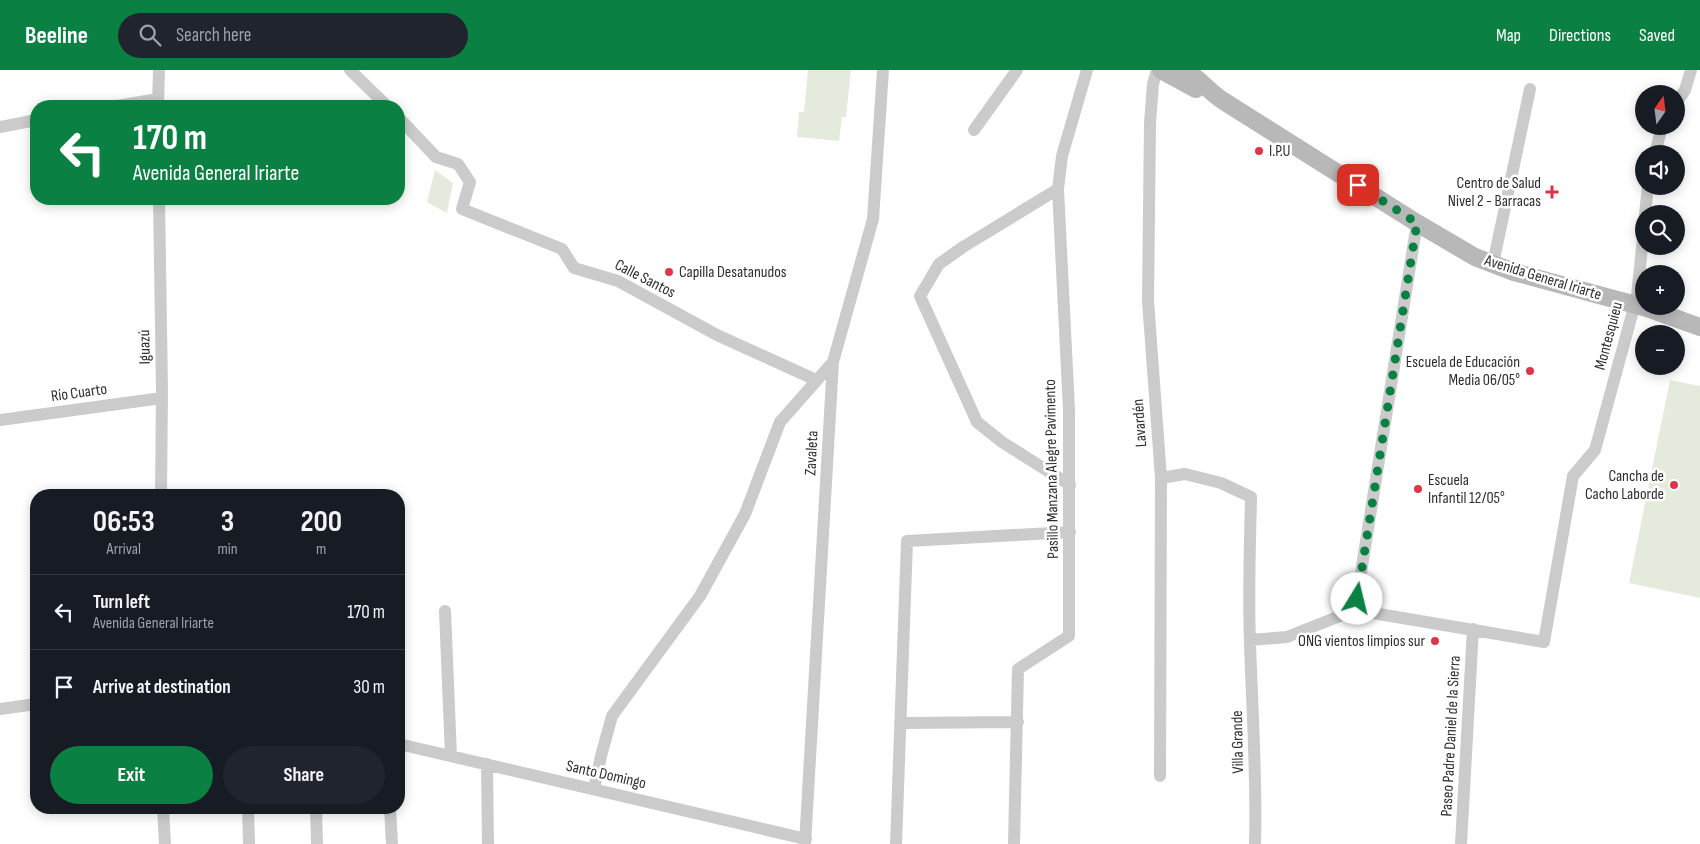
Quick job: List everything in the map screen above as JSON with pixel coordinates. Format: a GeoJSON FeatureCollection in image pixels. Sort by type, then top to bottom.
{"type":"FeatureCollection","features":[{"type":"Feature","properties":{"kind":"main road","name":"Avenida General Iriarte"},"geometry":{"type":"LineString","coordinates":[[1161,70],[1193,88],[1217,97],[1466,253],[1514,272],[1635,305]]}},
{"type":"Feature","properties":{"kind":"main road","name":"Avenida General Iriarte"},"geometry":{"type":"LineString","coordinates":[[1185,70],[1198,78],[1217,97]]}},
{"type":"Feature","properties":{"kind":"main road","name":"Avenida General Iriarte"},"geometry":{"type":"LineString","coordinates":[[1665,315],[1700,327]]}},
{"type":"Feature","properties":{"kind":"street"},"geometry":{"type":"LineString","coordinates":[[158,100],[159,70]]}},
{"type":"Feature","properties":{"kind":"street"},"geometry":{"type":"LineString","coordinates":[[350,70],[381,100]]}},
{"type":"Feature","properties":{"kind":"street","name":"Zavaleta"},"geometry":{"type":"LineString","coordinates":[[805,841],[833,362],[873,219],[883,70]]}},
{"type":"Feature","properties":{"kind":"street"},"geometry":{"type":"LineString","coordinates":[[974,130],[1017,70]]}},
{"type":"Feature","properties":{"kind":"street","name":"Pasillo Manzana Alegre Pavimento"},"geometry":{"type":"LineString","coordinates":[[1014,844],[1018,669],[1069,636],[1070,410],[1058,189],[1062,156],[1087,70]]}},
{"type":"Feature","properties":{"kind":"street","name":"Lavardén"},"geometry":{"type":"LineString","coordinates":[[1157,70],[1153,84],[1150,123],[1148,301],[1160,478],[1160,776]]}},
{"type":"Feature","properties":{"kind":"street"},"geometry":{"type":"LineString","coordinates":[[1685,90],[1691,70]]}},
{"type":"Feature","properties":{"kind":"street"},"geometry":{"type":"LineString","coordinates":[[1493,264],[1530,90]]}},
{"type":"Feature","properties":{"kind":"street"},"geometry":{"type":"LineString","coordinates":[[0,127],[30,121]]}},
{"type":"Feature","properties":{"kind":"street","name":"Calle Santos"},"geometry":{"type":"LineString","coordinates":[[405,124],[436,157],[458,164],[470,182],[462,209],[562,249],[574,268],[618,281],[717,335],[816,380]]}},
{"type":"Feature","properties":{"kind":"street"},"geometry":{"type":"LineString","coordinates":[[1058,189],[963,247],[939,264],[920,296],[977,422],[1002,442],[1070,485]]}},
{"type":"Feature","properties":{"kind":"street","name":"Iguazú"},"geometry":{"type":"LineString","coordinates":[[160,205],[161,489]]}},
{"type":"Feature","properties":{"kind":"street"},"geometry":{"type":"LineString","coordinates":[[1355,610],[1417,223]]}},
{"type":"Feature","properties":{"kind":"street","name":"Montesquieu"},"geometry":{"type":"LineString","coordinates":[[1473,629],[1544,642],[1573,476],[1595,450],[1635,305]]}},
{"type":"Feature","properties":{"kind":"street"},"geometry":{"type":"LineString","coordinates":[[594,789],[612,716],[700,596],[745,514],[780,422],[833,362]]}},
{"type":"Feature","properties":{"kind":"street","name":"Río Cuarto"},"geometry":{"type":"LineString","coordinates":[[0,420],[162,398]]}},
{"type":"Feature","properties":{"kind":"street","name":"Villa Grande"},"geometry":{"type":"LineString","coordinates":[[1160,478],[1185,474],[1221,483],[1251,497],[1250,640],[1254,709],[1255,844]]}},
{"type":"Feature","properties":{"kind":"street"},"geometry":{"type":"LineString","coordinates":[[896,844],[907,540],[1070,532]]}},
{"type":"Feature","properties":{"kind":"street"},"geometry":{"type":"LineString","coordinates":[[1250,640],[1288,638],[1355,610],[1473,629]]}},
{"type":"Feature","properties":{"kind":"street"},"geometry":{"type":"LineString","coordinates":[[445,611],[451,756]]}},
{"type":"Feature","properties":{"kind":"street","name":"Paseo Padre Daniel de la Sierra"},"geometry":{"type":"LineString","coordinates":[[1461,844],[1473,629]]}},
{"type":"Feature","properties":{"kind":"street"},"geometry":{"type":"LineString","coordinates":[[0,709],[30,705]]}},
{"type":"Feature","properties":{"kind":"street"},"geometry":{"type":"LineString","coordinates":[[900,723],[1018,722]]}},
{"type":"Feature","properties":{"kind":"street","name":"Santo Domingo"},"geometry":{"type":"LineString","coordinates":[[405,745],[594,789],[805,841]]}},
{"type":"Feature","properties":{"kind":"street"},"geometry":{"type":"LineString","coordinates":[[487,764],[488,844]]}},
{"type":"Feature","properties":{"kind":"street"},"geometry":{"type":"LineString","coordinates":[[164,814],[164,844]]}},
{"type":"Feature","properties":{"kind":"street"},"geometry":{"type":"LineString","coordinates":[[248,814],[249,844]]}},
{"type":"Feature","properties":{"kind":"street"},"geometry":{"type":"LineString","coordinates":[[316,814],[317,844]]}},
{"type":"Feature","properties":{"kind":"street"},"geometry":{"type":"LineString","coordinates":[[390,814],[392,844]]}},
{"type":"Feature","properties":{"kind":"green space"},"geometry":{"type":"Polygon","coordinates":[[[808,70],[851,70],[846,117],[842,117],[839,141],[797,137],[799,112],[804,112],[808,70]]]}},
{"type":"Feature","properties":{"kind":"green space"},"geometry":{"type":"Polygon","coordinates":[[[435,170],[453,183],[447,213],[427,202],[435,170]]]}},
{"type":"Feature","properties":{"kind":"green space","name":"Cancha de Cacho Laborde"},"geometry":{"type":"Polygon","coordinates":[[[1670,380],[1700,386],[1700,598],[1629,583],[1670,380]]]}},
{"type":"Feature","properties":{"kind":"place","name":"I.P.U"},"geometry":{"type":"Point","coordinates":[1259,151]}},
{"type":"Feature","properties":{"kind":"place","name":"Centro de Salud Nivel 2 - Barracas"},"geometry":{"type":"Point","coordinates":[1552,192]}},
{"type":"Feature","properties":{"kind":"place","name":"Capilla Desatanudos"},"geometry":{"type":"Point","coordinates":[669,272]}},
{"type":"Feature","properties":{"kind":"place","name":"Escuela de Educación Media 06/05°"},"geometry":{"type":"Point","coordinates":[1530,371]}},
{"type":"Feature","properties":{"kind":"place","name":"Cancha de Cacho Laborde"},"geometry":{"type":"Point","coordinates":[1674,485]}},
{"type":"Feature","properties":{"kind":"place","name":"Escuela Infantil 12/05°"},"geometry":{"type":"Point","coordinates":[1418,489]}},
{"type":"Feature","properties":{"kind":"place","name":"ONG vientos limpios sur"},"geometry":{"type":"Point","coordinates":[1435,641]}},
{"type":"Feature","properties":{"kind":"route"},"geometry":{"type":"LineString","coordinates":[[1357,599],[1417,223],[1358,185]]}}]}
